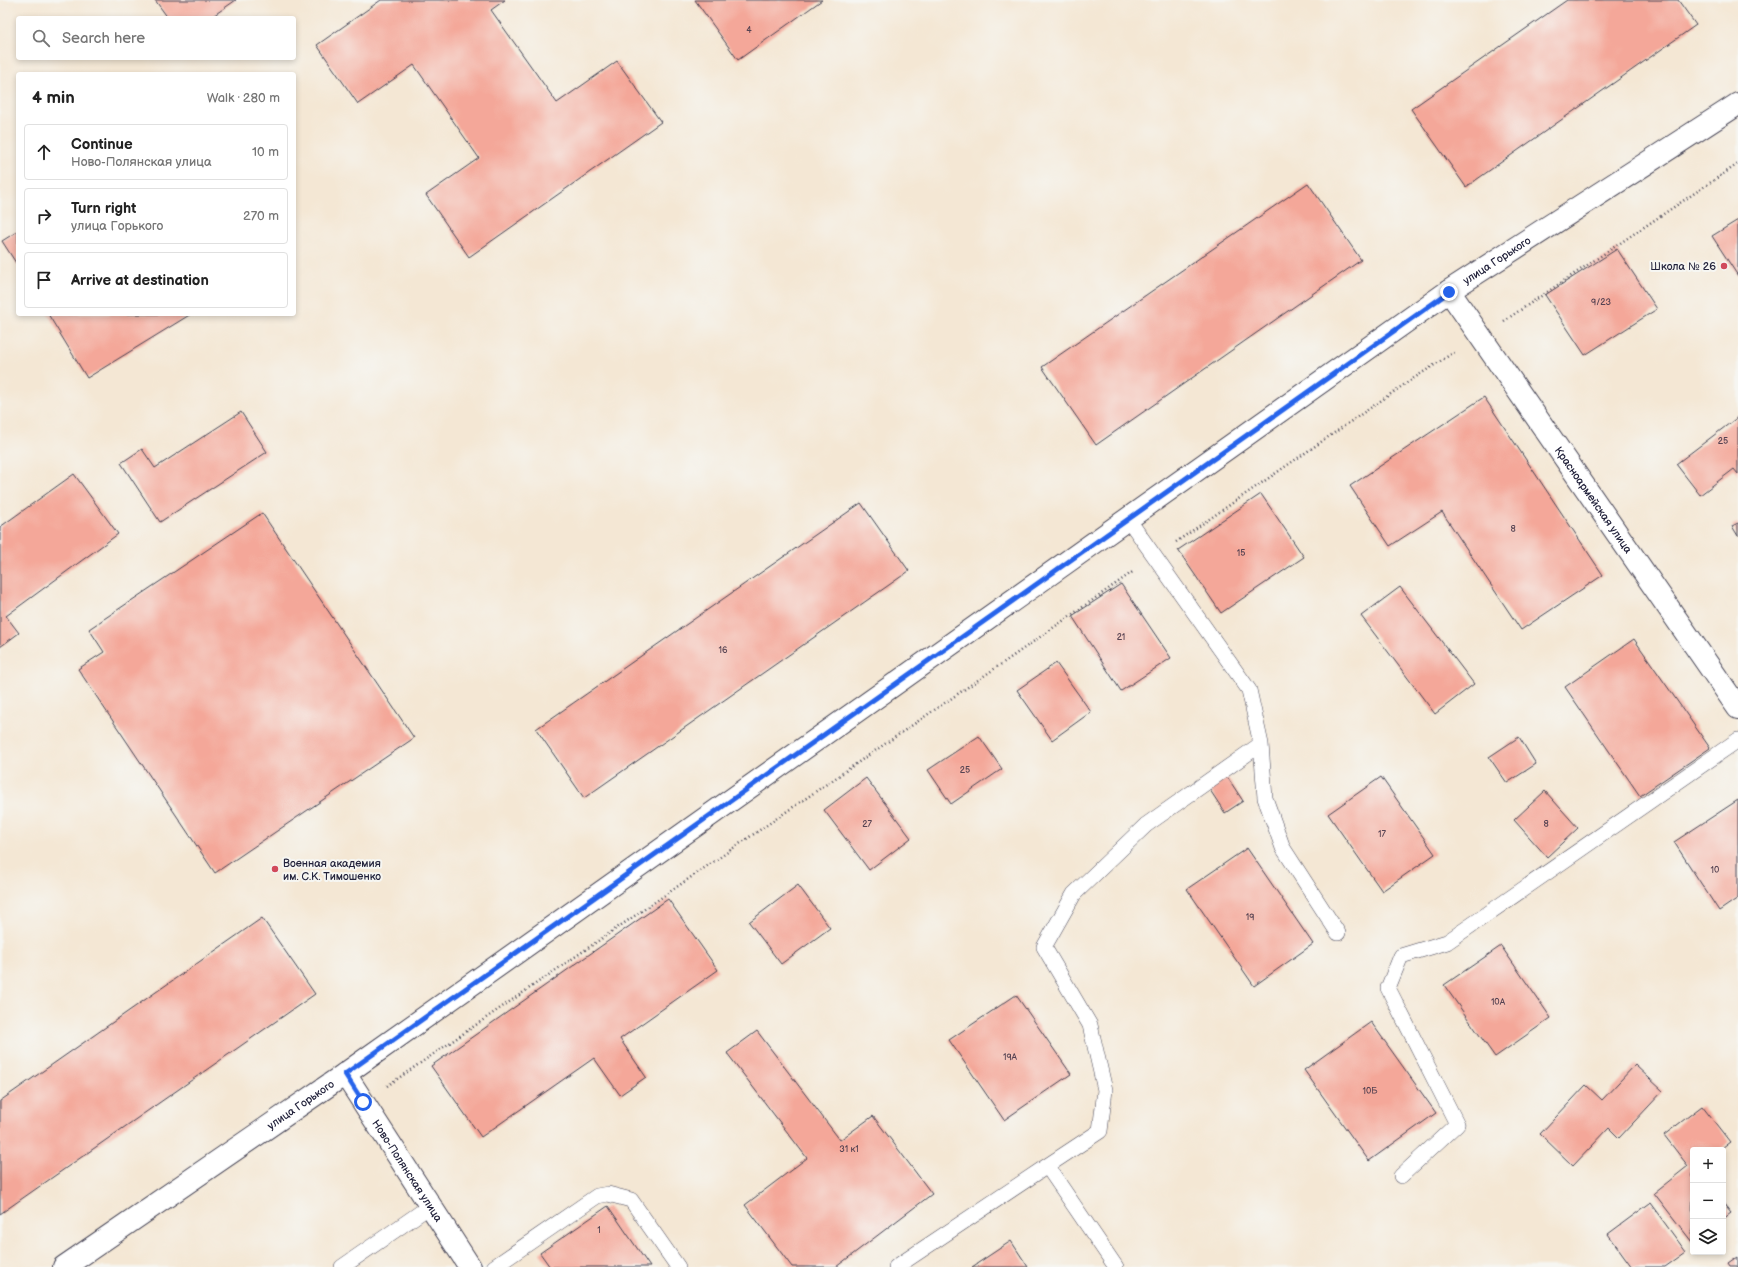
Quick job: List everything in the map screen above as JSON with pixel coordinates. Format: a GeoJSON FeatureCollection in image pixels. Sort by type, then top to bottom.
{"type":"FeatureCollection","features":[{"type":"Feature","properties":{"kind":"street","name":"улица Горького"},"geometry":{"type":"LineString","coordinates":[[64,1267],[345,1074],[1449,292],[1738,104]]}},
{"type":"Feature","properties":{"kind":"street","name":"Красноармейская улица"},"geometry":{"type":"LineString","coordinates":[[1449,292],[1738,708]]}},
{"type":"Feature","properties":{"kind":"street","name":"Ново-Полянская улица"},"geometry":{"type":"LineString","coordinates":[[345,1074],[470,1267]]}},
{"type":"Feature","properties":{"kind":"lane"},"geometry":{"type":"LineString","coordinates":[[1128,519],[1249,690],[1261,744],[1265,798],[1283,848],[1338,933]]}},
{"type":"Feature","properties":{"kind":"lane"},"geometry":{"type":"LineString","coordinates":[[1401,1176],[1457,1124],[1388,988],[1402,956],[1447,942],[1738,740]]}},
{"type":"Feature","properties":{"kind":"lane"},"geometry":{"type":"LineString","coordinates":[[896,1267],[1100,1131],[1105,1090],[1090,1025],[1044,947],[1074,894],[1146,825],[1261,744]]}},
{"type":"Feature","properties":{"kind":"lane"},"geometry":{"type":"LineString","coordinates":[[1047,1166],[1116,1267]]}},
{"type":"Feature","properties":{"kind":"lane"},"geometry":{"type":"LineString","coordinates":[[494,1267],[513,1261],[597,1196],[608,1194],[631,1200],[678,1267]]}},
{"type":"Feature","properties":{"kind":"lane"},"geometry":{"type":"LineString","coordinates":[[350,1265],[430,1206]]}},
{"type":"Feature","properties":{"kind":"path"},"geometry":{"type":"LineString","coordinates":[[363,1102],[1007,661],[1154,556],[1408,382],[1535,301],[1738,164]]}},
{"type":"Feature","properties":{"kind":"building"},"geometry":{"type":"Polygon","coordinates":[[[155,0],[236,0],[213,16],[167,16],[155,0]]]}},
{"type":"Feature","properties":{"kind":"building"},"geometry":{"type":"Polygon","coordinates":[[[381,0],[505,0],[491,10],[557,103],[617,61],[661,122],[469,257],[426,195],[479,158],[414,65],[358,104],[317,45],[381,0]]]}},
{"type":"Feature","properties":{"kind":"building"},"geometry":{"type":"Polygon","coordinates":[[[695,0],[822,0],[738,60],[695,0]]]}},
{"type":"Feature","properties":{"kind":"building"},"geometry":{"type":"Polygon","coordinates":[[[1567,0],[1678,0],[1696,25],[1466,187],[1411,109],[1567,0]]]}},
{"type":"Feature","properties":{"kind":"building"},"geometry":{"type":"Polygon","coordinates":[[[1308,183],[1361,260],[1096,445],[1042,367],[1308,183]]]}},
{"type":"Feature","properties":{"kind":"building"},"geometry":{"type":"Polygon","coordinates":[[[1738,220],[1738,276],[1712,236],[1738,220]]]}},
{"type":"Feature","properties":{"kind":"building"},"geometry":{"type":"Polygon","coordinates":[[[16,232],[16,263],[2,241],[16,232]]]}},
{"type":"Feature","properties":{"kind":"building"},"geometry":{"type":"Polygon","coordinates":[[[1617,249],[1657,309],[1585,355],[1545,295],[1617,249]]]}},
{"type":"Feature","properties":{"kind":"building"},"geometry":{"type":"Polygon","coordinates":[[[49,316],[188,316],[87,378],[49,316]]]}},
{"type":"Feature","properties":{"kind":"building"},"geometry":{"type":"Polygon","coordinates":[[[1484,397],[1603,575],[1521,630],[1442,512],[1390,546],[1350,486],[1484,397]]]}},
{"type":"Feature","properties":{"kind":"building"},"geometry":{"type":"Polygon","coordinates":[[[241,412],[267,452],[160,522],[121,463],[142,449],[155,468],[241,412]]]}},
{"type":"Feature","properties":{"kind":"building"},"geometry":{"type":"Polygon","coordinates":[[[1738,417],[1738,474],[1734,469],[1700,495],[1676,464],[1738,417]]]}},
{"type":"Feature","properties":{"kind":"building"},"geometry":{"type":"Polygon","coordinates":[[[74,474],[118,534],[6,616],[19,633],[0,647],[0,527],[74,474]]]}},
{"type":"Feature","properties":{"kind":"building"},"geometry":{"type":"Polygon","coordinates":[[[1261,494],[1304,557],[1221,613],[1178,550],[1261,494]]]}},
{"type":"Feature","properties":{"kind":"building"},"geometry":{"type":"Polygon","coordinates":[[[861,503],[909,571],[584,798],[536,729],[861,503]]]}},
{"type":"Feature","properties":{"kind":"building"},"geometry":{"type":"Polygon","coordinates":[[[262,513],[414,738],[215,873],[78,669],[104,652],[89,629],[262,513]]]}},
{"type":"Feature","properties":{"kind":"building"},"geometry":{"type":"Polygon","coordinates":[[[1738,523],[1738,536],[1732,526],[1738,523]]]}},
{"type":"Feature","properties":{"kind":"building"},"geometry":{"type":"Polygon","coordinates":[[[1121,584],[1171,658],[1121,691],[1072,616],[1121,584]]]}},
{"type":"Feature","properties":{"kind":"building"},"geometry":{"type":"Polygon","coordinates":[[[1400,587],[1474,684],[1435,714],[1361,616],[1400,587]]]}},
{"type":"Feature","properties":{"kind":"building"},"geometry":{"type":"Polygon","coordinates":[[[1634,639],[1710,748],[1640,796],[1565,687],[1634,639]]]}},
{"type":"Feature","properties":{"kind":"building"},"geometry":{"type":"Polygon","coordinates":[[[1056,663],[1091,712],[1052,740],[1017,690],[1056,663]]]}},
{"type":"Feature","properties":{"kind":"building"},"geometry":{"type":"Polygon","coordinates":[[[979,736],[1002,769],[951,804],[928,770],[979,736]]]}},
{"type":"Feature","properties":{"kind":"building"},"geometry":{"type":"Polygon","coordinates":[[[1519,737],[1536,764],[1507,783],[1489,757],[1519,737]]]}},
{"type":"Feature","properties":{"kind":"building"},"geometry":{"type":"Polygon","coordinates":[[[1226,775],[1243,801],[1225,813],[1208,787],[1226,775]]]}},
{"type":"Feature","properties":{"kind":"building"},"geometry":{"type":"Polygon","coordinates":[[[1381,777],[1435,854],[1382,891],[1328,814],[1381,777]]]}},
{"type":"Feature","properties":{"kind":"building"},"geometry":{"type":"Polygon","coordinates":[[[866,778],[911,838],[869,870],[824,810],[866,778]]]}},
{"type":"Feature","properties":{"kind":"building"},"geometry":{"type":"Polygon","coordinates":[[[1545,791],[1578,828],[1547,857],[1514,820],[1545,791]]]}},
{"type":"Feature","properties":{"kind":"building"},"geometry":{"type":"Polygon","coordinates":[[[1738,800],[1738,898],[1719,911],[1674,842],[1738,800]]]}},
{"type":"Feature","properties":{"kind":"building"},"geometry":{"type":"Polygon","coordinates":[[[1247,848],[1313,944],[1254,986],[1187,889],[1247,848]]]}},
{"type":"Feature","properties":{"kind":"building"},"geometry":{"type":"Polygon","coordinates":[[[798,885],[830,928],[781,964],[749,922],[798,885]]]}},
{"type":"Feature","properties":{"kind":"building"},"geometry":{"type":"Polygon","coordinates":[[[668,899],[718,970],[620,1039],[646,1077],[620,1095],[594,1058],[481,1137],[431,1066],[668,899]]]}},
{"type":"Feature","properties":{"kind":"building"},"geometry":{"type":"Polygon","coordinates":[[[262,918],[315,994],[0,1214],[0,1101],[262,918]]]}},
{"type":"Feature","properties":{"kind":"building"},"geometry":{"type":"Polygon","coordinates":[[[1501,946],[1551,1018],[1495,1057],[1444,985],[1501,946]]]}},
{"type":"Feature","properties":{"kind":"building"},"geometry":{"type":"Polygon","coordinates":[[[1016,995],[1071,1074],[1004,1120],[949,1040],[1016,995]]]}},
{"type":"Feature","properties":{"kind":"building"},"geometry":{"type":"Polygon","coordinates":[[[1371,1022],[1436,1113],[1369,1161],[1304,1070],[1371,1022]]]}},
{"type":"Feature","properties":{"kind":"building"},"geometry":{"type":"Polygon","coordinates":[[[757,1031],[840,1140],[873,1116],[932,1194],[836,1267],[792,1267],[745,1205],[807,1158],[727,1053],[757,1031]]]}},
{"type":"Feature","properties":{"kind":"building"},"geometry":{"type":"Polygon","coordinates":[[[1635,1065],[1663,1091],[1619,1138],[1609,1128],[1573,1166],[1540,1134],[1586,1085],[1602,1100],[1635,1065]]]}},
{"type":"Feature","properties":{"kind":"building"},"geometry":{"type":"Polygon","coordinates":[[[1702,1106],[1730,1142],[1723,1147],[1690,1147],[1690,1239],[1654,1193],[1688,1166],[1664,1135],[1702,1106]]]}},
{"type":"Feature","properties":{"kind":"building"},"geometry":{"type":"Polygon","coordinates":[[[1650,1203],[1686,1252],[1665,1267],[1632,1267],[1608,1234],[1650,1203]]]}},
{"type":"Feature","properties":{"kind":"building"},"geometry":{"type":"Polygon","coordinates":[[[608,1206],[650,1267],[550,1267],[540,1253],[608,1206]]]}},
{"type":"Feature","properties":{"kind":"building"},"geometry":{"type":"Polygon","coordinates":[[[1726,1207],[1731,1213],[1726,1217],[1726,1207]]]}},
{"type":"Feature","properties":{"kind":"building"},"geometry":{"type":"Polygon","coordinates":[[[1011,1241],[1028,1267],[972,1267],[1011,1241]]]}},
{"type":"Feature","properties":{"kind":"building"},"geometry":{"type":"Polygon","coordinates":[[[1738,1257],[1738,1267],[1730,1267],[1728,1264],[1738,1257]]]}},
{"type":"Feature","properties":{"kind":"place","name":"Школа № 26"},"geometry":{"type":"Point","coordinates":[1724,266]}},
{"type":"Feature","properties":{"kind":"place","name":"Военная академия им. С.К. Тимошенко"},"geometry":{"type":"Point","coordinates":[275,869]}},
{"type":"Feature","properties":{"kind":"route"},"geometry":{"type":"LineString","coordinates":[[363,1102],[345,1074],[1449,292]]}}]}
